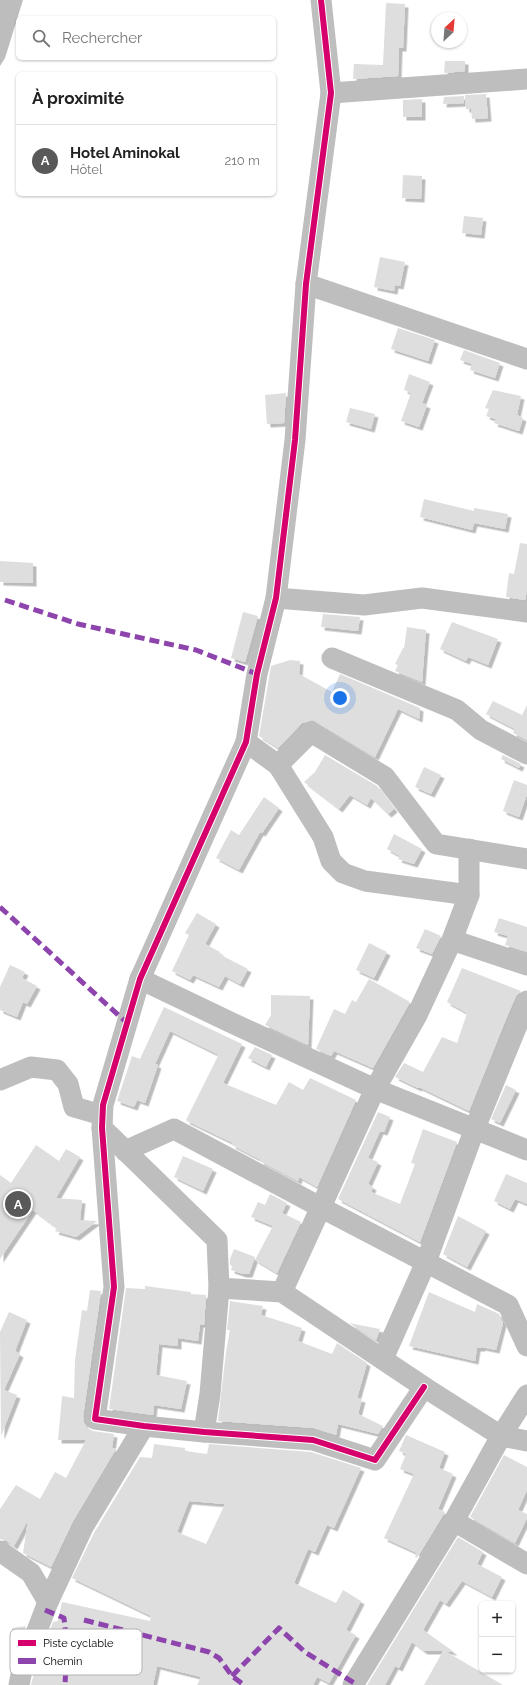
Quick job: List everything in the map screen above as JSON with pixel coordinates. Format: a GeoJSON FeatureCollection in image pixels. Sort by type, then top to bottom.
{"type":"FeatureCollection","features":[{"type":"Feature","properties":{"kind":"street"},"geometry":{"type":"LineString","coordinates":[[321,0],[330,93],[306,284],[295,440],[276,598],[257,674],[246,742],[140,979],[103,1105],[102,1122],[114,1287],[95,1419],[204,1432],[313,1440],[375,1460],[424,1386]]}},
{"type":"Feature","properties":{"kind":"street"},"geometry":{"type":"LineString","coordinates":[[330,93],[527,79]]}},
{"type":"Feature","properties":{"kind":"street"},"geometry":{"type":"LineString","coordinates":[[306,284],[527,359]]}},
{"type":"Feature","properties":{"kind":"street"},"geometry":{"type":"LineString","coordinates":[[276,598],[364,605],[422,598],[527,612]]}},
{"type":"Feature","properties":{"kind":"street"},"geometry":{"type":"LineString","coordinates":[[332,658],[457,710],[481,730],[527,754]]}},
{"type":"Feature","properties":{"kind":"street"},"geometry":{"type":"LineString","coordinates":[[278,765],[311,732],[384,777],[436,844],[527,859]]}},
{"type":"Feature","properties":{"kind":"street"},"geometry":{"type":"LineString","coordinates":[[246,742],[278,765],[323,837],[332,861],[343,872],[365,881],[469,895]]}},
{"type":"Feature","properties":{"kind":"street"},"geometry":{"type":"LineString","coordinates":[[282,1292],[322,1208],[375,1089],[417,1015],[452,940],[469,895],[469,849]]}},
{"type":"Feature","properties":{"kind":"street"},"geometry":{"type":"LineString","coordinates":[[452,940],[527,965]]}},
{"type":"Feature","properties":{"kind":"street"},"geometry":{"type":"LineString","coordinates":[[140,979],[375,1089],[527,1150]]}},
{"type":"Feature","properties":{"kind":"street"},"geometry":{"type":"LineString","coordinates":[[383,1359],[426,1262],[475,1128],[527,1001]]}},
{"type":"Feature","properties":{"kind":"street"},"geometry":{"type":"LineString","coordinates":[[0,1080],[31,1067],[57,1070],[68,1084],[74,1107],[102,1122],[125,1151],[217,1240],[219,1288],[210,1394],[204,1432]]}},
{"type":"Feature","properties":{"kind":"street"},"geometry":{"type":"LineString","coordinates":[[125,1151],[174,1129],[508,1305],[527,1346]]}},
{"type":"Feature","properties":{"kind":"street"},"geometry":{"type":"LineString","coordinates":[[219,1288],[282,1292],[501,1436],[527,1441]]}},
{"type":"Feature","properties":{"kind":"street"},"geometry":{"type":"LineString","coordinates":[[353,1685],[454,1521],[501,1436],[527,1395]]}},
{"type":"Feature","properties":{"kind":"street"},"geometry":{"type":"LineString","coordinates":[[38,1629],[48,1602],[83,1527],[144,1426]]}},
{"type":"Feature","properties":{"kind":"street"},"geometry":{"type":"LineString","coordinates":[[454,1521],[527,1564]]}},
{"type":"Feature","properties":{"kind":"street"},"geometry":{"type":"LineString","coordinates":[[0,1551],[31,1573],[48,1602]]}},
{"type":"Feature","properties":{"kind":"street"},"geometry":{"type":"LineString","coordinates":[[19,1685],[21,1675]]}},
{"type":"Feature","properties":{"kind":"shaded area"},"geometry":{"type":"Polygon","coordinates":[[[0,0],[23,0],[18,16],[16,16],[16,23],[5,58],[0,66],[0,0]]]}},
{"type":"Feature","properties":{"kind":"building"},"geometry":{"type":"Polygon","coordinates":[[[386,3],[405,4],[403,48],[399,48],[398,76],[353,79],[354,64],[383,65],[386,3]]]}},
{"type":"Feature","properties":{"kind":"building"},"geometry":{"type":"Polygon","coordinates":[[[445,61],[465,61],[465,71],[444,73],[445,61]]]}},
{"type":"Feature","properties":{"kind":"building"},"geometry":{"type":"Polygon","coordinates":[[[486,94],[488,118],[472,119],[471,109],[466,109],[465,95],[486,94]]]}},
{"type":"Feature","properties":{"kind":"building"},"geometry":{"type":"Polygon","coordinates":[[[464,96],[464,103],[443,104],[444,97],[464,96]]]}},
{"type":"Feature","properties":{"kind":"building"},"geometry":{"type":"Polygon","coordinates":[[[422,99],[422,117],[403,117],[403,100],[422,99]]]}},
{"type":"Feature","properties":{"kind":"building"},"geometry":{"type":"Polygon","coordinates":[[[403,175],[422,176],[421,199],[402,198],[403,175]]]}},
{"type":"Feature","properties":{"kind":"building"},"geometry":{"type":"Polygon","coordinates":[[[464,216],[483,218],[481,235],[462,233],[464,216]]]}},
{"type":"Feature","properties":{"kind":"building"},"geometry":{"type":"Polygon","coordinates":[[[380,257],[405,262],[400,286],[395,285],[394,291],[374,287],[380,257]]]}},
{"type":"Feature","properties":{"kind":"building"},"geometry":{"type":"Polygon","coordinates":[[[398,328],[435,340],[428,361],[391,349],[398,328]]]}},
{"type":"Feature","properties":{"kind":"building"},"geometry":{"type":"Polygon","coordinates":[[[464,350],[500,363],[495,378],[470,370],[472,364],[460,360],[464,350]]]}},
{"type":"Feature","properties":{"kind":"building"},"geometry":{"type":"Polygon","coordinates":[[[409,374],[430,382],[422,403],[427,405],[419,427],[401,421],[411,393],[404,390],[409,374]]]}},
{"type":"Feature","properties":{"kind":"building"},"geometry":{"type":"Polygon","coordinates":[[[493,390],[521,396],[517,415],[523,418],[519,431],[494,423],[496,419],[486,416],[489,409],[485,408],[493,390]]]}},
{"type":"Feature","properties":{"kind":"building"},"geometry":{"type":"Polygon","coordinates":[[[286,393],[284,423],[267,424],[265,395],[286,393]]]}},
{"type":"Feature","properties":{"kind":"building"},"geometry":{"type":"Polygon","coordinates":[[[350,408],[375,414],[371,429],[346,422],[350,408]]]}},
{"type":"Feature","properties":{"kind":"building"},"geometry":{"type":"Polygon","coordinates":[[[424,499],[474,511],[474,508],[508,514],[505,529],[474,523],[472,530],[420,517],[424,499]]]}},
{"type":"Feature","properties":{"kind":"building"},"geometry":{"type":"Polygon","coordinates":[[[520,543],[527,544],[527,590],[525,600],[506,597],[509,573],[514,574],[520,543]]]}},
{"type":"Feature","properties":{"kind":"building"},"geometry":{"type":"Polygon","coordinates":[[[0,561],[33,563],[33,583],[0,582],[0,561]]]}},
{"type":"Feature","properties":{"kind":"building"},"geometry":{"type":"Polygon","coordinates":[[[243,612],[258,616],[245,662],[231,658],[243,612]]]}},
{"type":"Feature","properties":{"kind":"building"},"geometry":{"type":"Polygon","coordinates":[[[323,614],[360,617],[358,631],[321,627],[323,614]]]}},
{"type":"Feature","properties":{"kind":"building"},"geometry":{"type":"Polygon","coordinates":[[[452,622],[498,639],[488,665],[468,657],[466,661],[440,649],[452,622]]]}},
{"type":"Feature","properties":{"kind":"building"},"geometry":{"type":"Polygon","coordinates":[[[407,627],[426,630],[422,682],[395,671],[398,665],[395,664],[404,648],[407,627]]]}},
{"type":"Feature","properties":{"kind":"building"},"geometry":{"type":"Polygon","coordinates":[[[290,660],[300,661],[299,674],[332,692],[340,674],[420,708],[419,719],[398,709],[375,757],[313,720],[302,723],[278,748],[259,736],[271,666],[290,660]]]}},
{"type":"Feature","properties":{"kind":"building"},"geometry":{"type":"Polygon","coordinates":[[[493,701],[522,715],[527,705],[527,740],[513,733],[515,729],[486,714],[493,701]]]}},
{"type":"Feature","properties":{"kind":"building"},"geometry":{"type":"Polygon","coordinates":[[[325,755],[377,786],[394,809],[388,814],[371,798],[367,805],[350,795],[339,809],[304,782],[315,772],[325,755]]]}},
{"type":"Feature","properties":{"kind":"building"},"geometry":{"type":"Polygon","coordinates":[[[503,755],[521,764],[519,768],[501,759],[503,755]]]}},
{"type":"Feature","properties":{"kind":"building"},"geometry":{"type":"Polygon","coordinates":[[[424,767],[441,775],[431,794],[415,787],[424,767]]]}},
{"type":"Feature","properties":{"kind":"building"},"geometry":{"type":"Polygon","coordinates":[[[514,780],[527,785],[527,794],[519,817],[503,811],[514,780]]]}},
{"type":"Feature","properties":{"kind":"building"},"geometry":{"type":"Polygon","coordinates":[[[264,797],[279,808],[262,833],[260,832],[239,870],[216,858],[231,830],[239,835],[264,797]]]}},
{"type":"Feature","properties":{"kind":"building"},"geometry":{"type":"Polygon","coordinates":[[[394,834],[422,849],[414,864],[398,859],[400,856],[387,849],[394,834]]]}},
{"type":"Feature","properties":{"kind":"building"},"geometry":{"type":"Polygon","coordinates":[[[197,913],[216,924],[205,944],[220,952],[219,954],[248,969],[240,984],[225,976],[219,987],[193,975],[190,980],[172,971],[189,935],[185,933],[197,913]]]}},
{"type":"Feature","properties":{"kind":"building"},"geometry":{"type":"Polygon","coordinates":[[[499,918],[527,927],[527,952],[505,945],[508,936],[494,932],[499,918]]]}},
{"type":"Feature","properties":{"kind":"building"},"geometry":{"type":"Polygon","coordinates":[[[425,929],[441,936],[432,954],[416,948],[425,929]]]}},
{"type":"Feature","properties":{"kind":"building"},"geometry":{"type":"Polygon","coordinates":[[[369,943],[387,952],[374,978],[356,970],[369,943]]]}},
{"type":"Feature","properties":{"kind":"building"},"geometry":{"type":"Polygon","coordinates":[[[10,965],[25,972],[22,978],[37,986],[27,1004],[23,1002],[17,1017],[0,1010],[0,987],[10,965]]]}},
{"type":"Feature","properties":{"kind":"building"},"geometry":{"type":"Polygon","coordinates":[[[462,968],[521,991],[516,996],[506,1019],[469,1111],[395,1077],[404,1063],[423,1072],[442,1037],[457,1043],[467,1013],[447,1002],[462,968]]]}},
{"type":"Feature","properties":{"kind":"building"},"geometry":{"type":"Polygon","coordinates":[[[369,979],[410,1002],[373,1068],[334,1051],[331,1056],[316,1049],[334,1009],[345,1014],[352,1000],[356,1002],[369,979]]]}},
{"type":"Feature","properties":{"kind":"building"},"geometry":{"type":"Polygon","coordinates":[[[271,995],[310,996],[308,1045],[265,1025],[271,1015],[271,995]]]}},
{"type":"Feature","properties":{"kind":"building"},"geometry":{"type":"Polygon","coordinates":[[[164,1007],[242,1044],[223,1083],[276,1105],[289,1082],[303,1090],[310,1078],[356,1100],[317,1187],[299,1177],[298,1181],[232,1145],[233,1143],[186,1120],[218,1056],[217,1054],[170,1031],[155,1064],[158,1065],[145,1103],[137,1100],[134,1107],[117,1101],[132,1056],[140,1059],[164,1007]]]}},
{"type":"Feature","properties":{"kind":"building"},"geometry":{"type":"Polygon","coordinates":[[[255,1047],[272,1055],[266,1067],[248,1058],[255,1047]]]}},
{"type":"Feature","properties":{"kind":"building"},"geometry":{"type":"Polygon","coordinates":[[[506,1085],[516,1090],[500,1123],[491,1119],[506,1085]]]}},
{"type":"Feature","properties":{"kind":"building"},"geometry":{"type":"Polygon","coordinates":[[[378,1112],[390,1117],[384,1132],[380,1131],[368,1158],[378,1162],[368,1184],[373,1187],[371,1192],[400,1204],[415,1164],[411,1163],[423,1129],[457,1142],[420,1242],[338,1199],[378,1112]]]}},
{"type":"Feature","properties":{"kind":"building"},"geometry":{"type":"Polygon","coordinates":[[[36,1145],[59,1161],[66,1149],[80,1157],[56,1198],[82,1200],[80,1220],[97,1221],[76,1237],[55,1231],[57,1228],[33,1210],[0,1259],[0,1175],[11,1183],[36,1145]]]}},
{"type":"Feature","properties":{"kind":"building"},"geometry":{"type":"Polygon","coordinates":[[[183,1156],[213,1169],[203,1191],[174,1177],[183,1156]]]}},
{"type":"Feature","properties":{"kind":"building"},"geometry":{"type":"Polygon","coordinates":[[[506,1174],[527,1183],[527,1204],[515,1199],[510,1209],[494,1201],[506,1174]]]}},
{"type":"Feature","properties":{"kind":"building"},"geometry":{"type":"Polygon","coordinates":[[[270,1194],[287,1203],[282,1213],[301,1222],[277,1273],[255,1260],[273,1226],[251,1217],[258,1202],[265,1205],[270,1194]]]}},
{"type":"Feature","properties":{"kind":"building"},"geometry":{"type":"Polygon","coordinates":[[[458,1216],[486,1231],[467,1267],[443,1254],[458,1216]]]}},
{"type":"Feature","properties":{"kind":"building"},"geometry":{"type":"Polygon","coordinates":[[[234,1249],[255,1257],[249,1274],[243,1274],[231,1270],[232,1266],[230,1265],[230,1259],[234,1249]]]}},
{"type":"Feature","properties":{"kind":"building"},"geometry":{"type":"Polygon","coordinates":[[[145,1286],[191,1292],[191,1294],[206,1295],[204,1325],[200,1324],[198,1341],[178,1338],[178,1346],[159,1344],[156,1375],[187,1381],[181,1409],[154,1405],[153,1415],[109,1409],[126,1288],[145,1289],[145,1286]]]}},
{"type":"Feature","properties":{"kind":"building"},"geometry":{"type":"Polygon","coordinates":[[[90,1290],[101,1291],[83,1417],[87,1428],[93,1431],[114,1434],[112,1448],[116,1449],[73,1521],[51,1567],[23,1553],[28,1520],[14,1546],[7,1541],[0,1539],[0,1509],[16,1485],[40,1499],[55,1472],[66,1478],[86,1440],[58,1440],[62,1396],[74,1398],[75,1360],[82,1310],[87,1311],[90,1290]]]}},
{"type":"Feature","properties":{"kind":"building"},"geometry":{"type":"Polygon","coordinates":[[[429,1292],[475,1312],[477,1304],[499,1314],[503,1323],[496,1350],[482,1347],[477,1348],[475,1361],[409,1346],[429,1292]]]}},
{"type":"Feature","properties":{"kind":"building"},"geometry":{"type":"Polygon","coordinates":[[[230,1301],[263,1306],[261,1315],[302,1328],[298,1341],[332,1354],[337,1343],[367,1363],[357,1398],[362,1399],[358,1414],[383,1426],[378,1434],[338,1424],[336,1435],[314,1428],[218,1421],[230,1330],[227,1330],[230,1301]]]}},
{"type":"Feature","properties":{"kind":"building"},"geometry":{"type":"Polygon","coordinates":[[[9,1312],[27,1320],[15,1351],[20,1354],[4,1390],[17,1395],[1,1436],[0,1332],[9,1312]]]}},
{"type":"Feature","properties":{"kind":"building"},"geometry":{"type":"Polygon","coordinates":[[[349,1323],[380,1329],[376,1340],[349,1323]]]}},
{"type":"Feature","properties":{"kind":"building"},"geometry":{"type":"Polygon","coordinates":[[[406,1435],[445,1452],[439,1468],[453,1474],[438,1509],[445,1512],[417,1558],[415,1557],[417,1553],[384,1538],[414,1474],[400,1469],[406,1454],[399,1451],[406,1435]]]}},
{"type":"Feature","properties":{"kind":"building"},"geometry":{"type":"Polygon","coordinates":[[[154,1444],[185,1448],[185,1451],[207,1454],[209,1444],[311,1452],[361,1468],[334,1528],[327,1525],[315,1552],[308,1549],[294,1583],[336,1603],[343,1590],[361,1601],[346,1630],[356,1635],[329,1683],[317,1677],[313,1685],[197,1685],[201,1677],[157,1666],[153,1685],[31,1685],[34,1675],[142,1675],[142,1629],[50,1629],[53,1622],[58,1621],[62,1602],[150,1621],[151,1616],[72,1578],[94,1533],[140,1457],[152,1458],[154,1444]],[[189,1501],[177,1532],[206,1544],[225,1504],[189,1501]]]}},
{"type":"Feature","properties":{"kind":"building"},"geometry":{"type":"Polygon","coordinates":[[[504,1455],[527,1467],[527,1490],[518,1510],[527,1514],[527,1518],[515,1543],[470,1517],[504,1455]]]}},
{"type":"Feature","properties":{"kind":"building"},"geometry":{"type":"Polygon","coordinates":[[[458,1537],[483,1552],[477,1564],[502,1577],[492,1597],[462,1581],[446,1604],[440,1600],[423,1630],[454,1652],[445,1651],[479,1671],[479,1673],[483,1673],[503,1685],[424,1685],[443,1651],[424,1651],[412,1642],[399,1668],[395,1666],[385,1685],[367,1685],[458,1537]]]}},
{"type":"Feature","properties":{"kind":"building"},"geometry":{"type":"Polygon","coordinates":[[[26,1626],[25,1629],[12,1628],[26,1626]]]}},
{"type":"Feature","properties":{"kind":"marked path"},"geometry":{"type":"LineString","coordinates":[[5,600],[78,624],[196,650],[257,674]]}},
{"type":"Feature","properties":{"kind":"marked path"},"geometry":{"type":"LineString","coordinates":[[0,907],[127,1023]]}},
{"type":"Feature","properties":{"kind":"marked path"},"geometry":{"type":"LineString","coordinates":[[45,1610],[64,1618],[65,1629]]}},
{"type":"Feature","properties":{"kind":"marked path"},"geometry":{"type":"LineString","coordinates":[[84,1620],[119,1629]]}},
{"type":"Feature","properties":{"kind":"marked path"},"geometry":{"type":"LineString","coordinates":[[232,1676],[279,1628],[305,1652],[354,1683]]}},
{"type":"Feature","properties":{"kind":"marked path"},"geometry":{"type":"LineString","coordinates":[[142,1635],[209,1652],[219,1658],[232,1676],[244,1685]]}},
{"type":"Feature","properties":{"kind":"marked path"},"geometry":{"type":"LineString","coordinates":[[65,1685],[66,1675]]}},
{"type":"Feature","properties":{"kind":"cycle path"},"geometry":{"type":"LineString","coordinates":[[321,0],[331,93],[306,284],[295,440],[276,598],[257,674],[246,742],[140,979],[103,1105],[102,1128],[114,1287],[95,1419],[204,1432],[313,1440],[375,1460],[424,1387]]}},
{"type":"Feature","properties":{"kind":"place","name":"Hotel Aminokal"},"geometry":{"type":"Point","coordinates":[18,1204]}}]}
